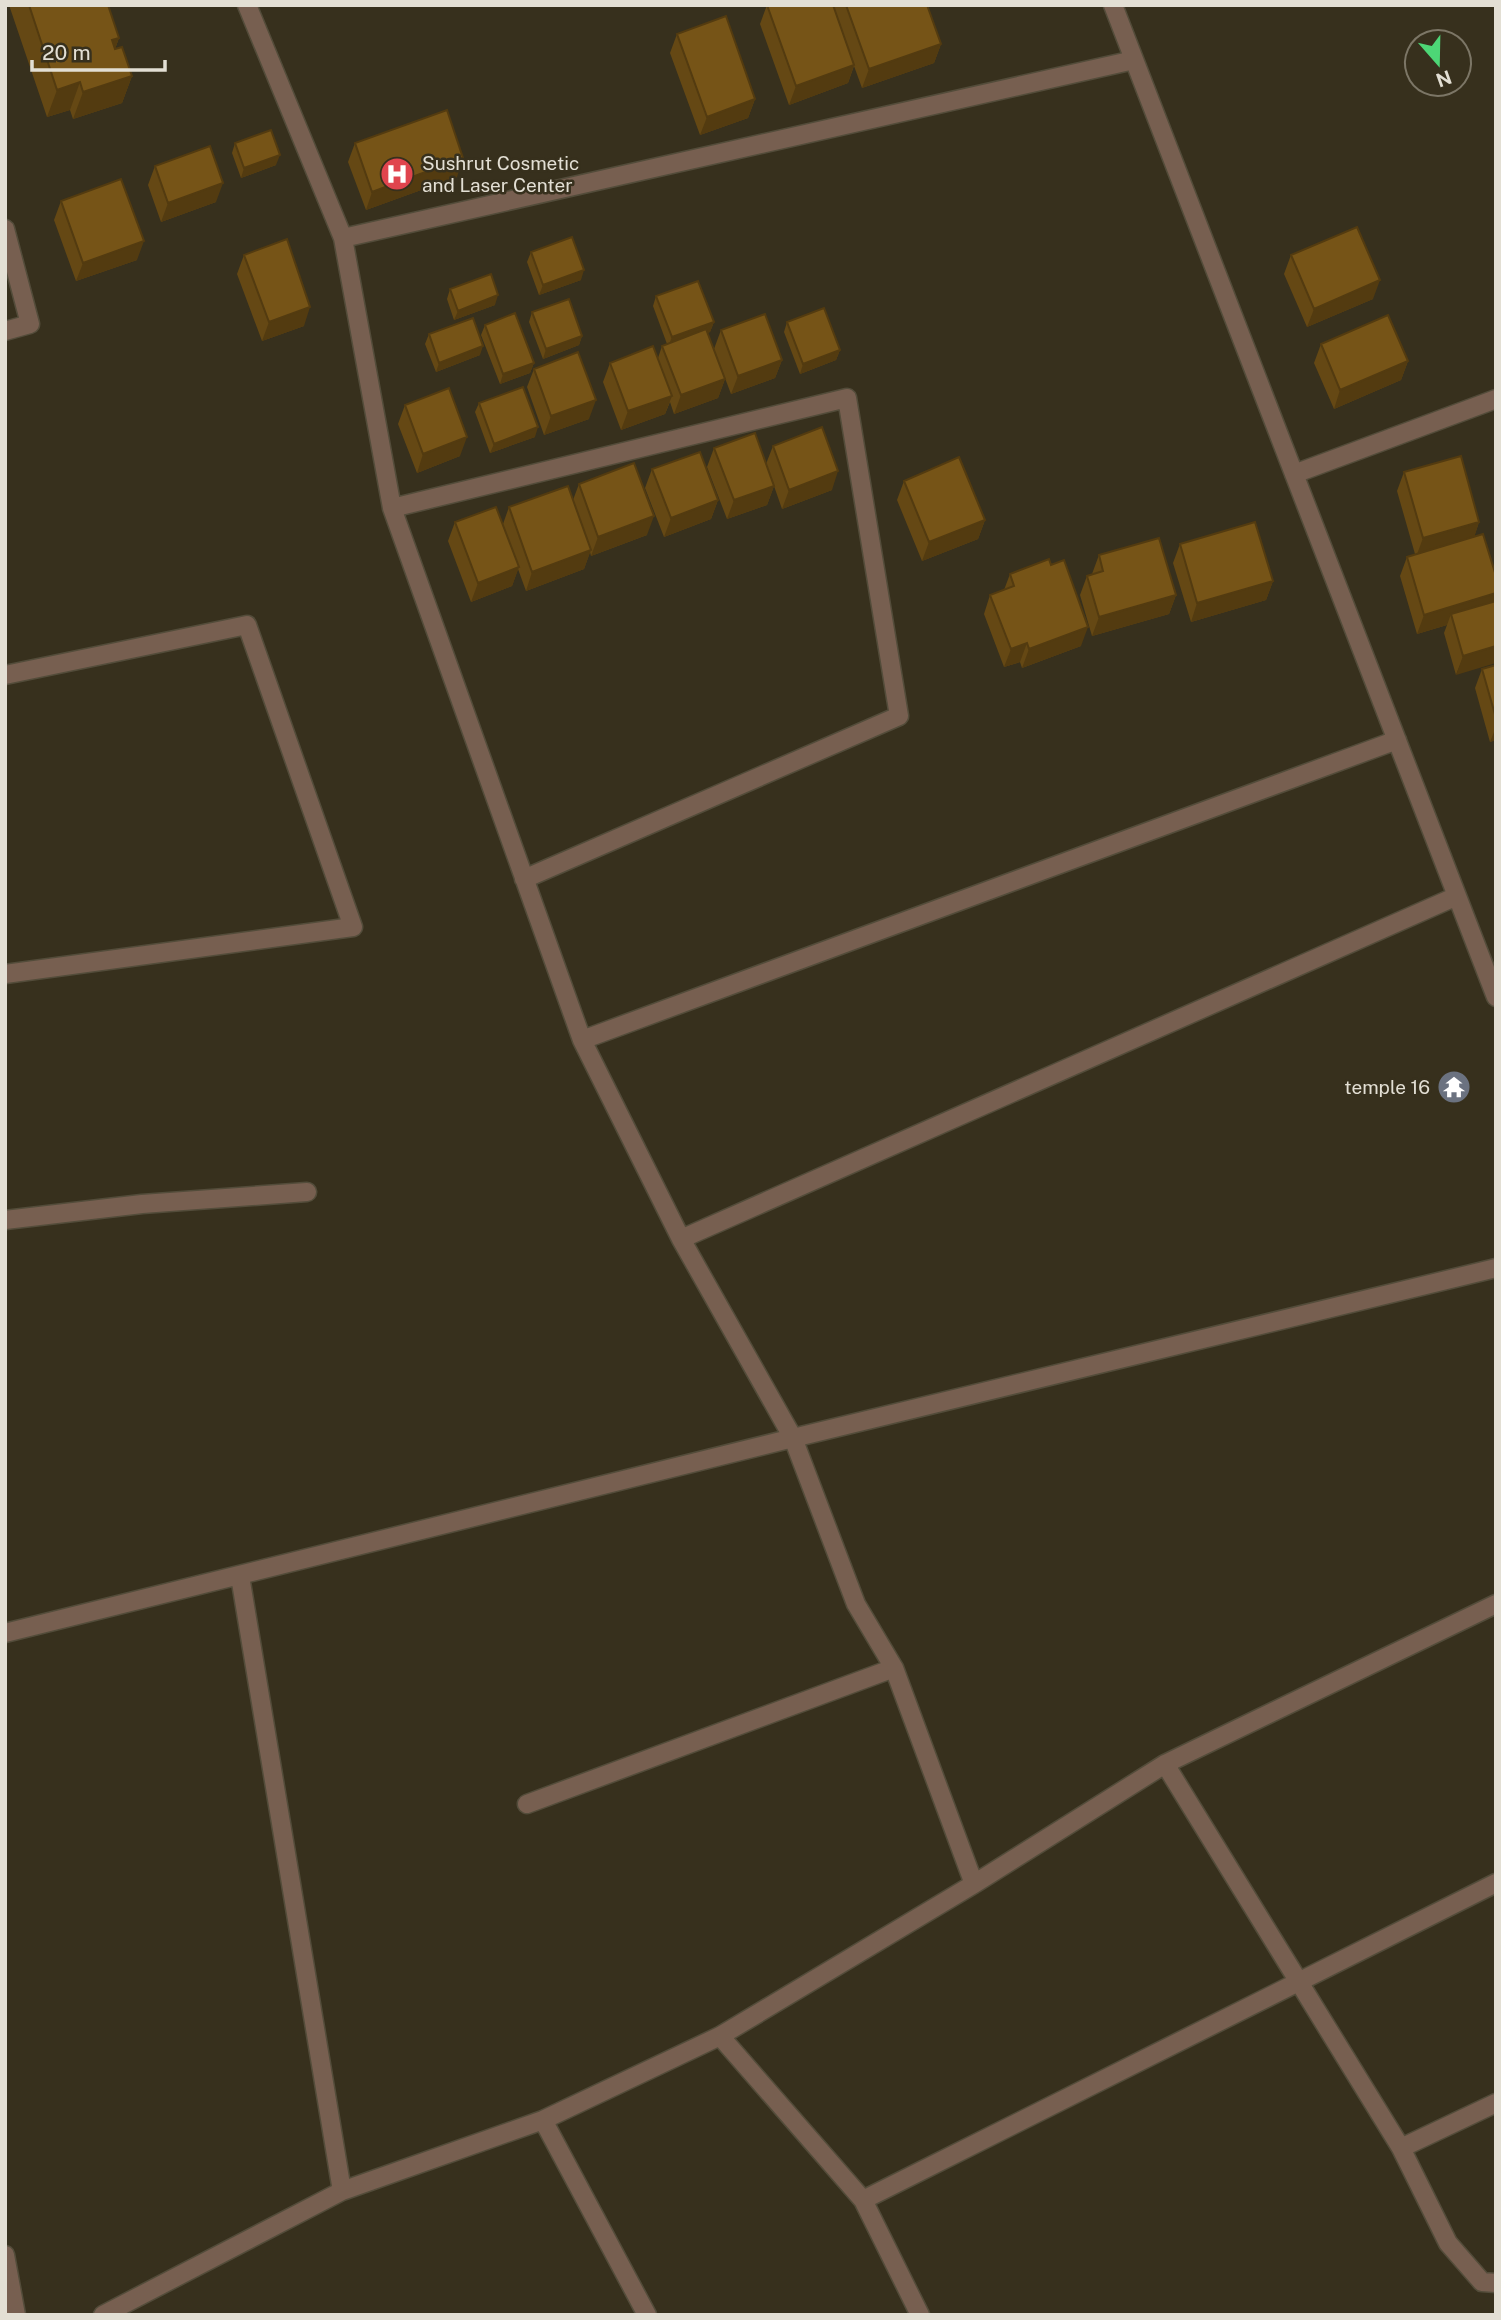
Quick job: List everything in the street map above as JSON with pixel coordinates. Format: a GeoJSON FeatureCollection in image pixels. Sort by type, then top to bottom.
{"type":"FeatureCollection","features":[{"type":"Feature","properties":{"kind":"street"},"geometry":{"type":"LineString","coordinates":[[247,5],[343,238],[392,508],[582,1040],[681,1238],[793,1437],[856,1604],[894,1668],[974,1884]]}},
{"type":"Feature","properties":{"kind":"street"},"geometry":{"type":"LineString","coordinates":[[1113,5],[1496,997]]}},
{"type":"Feature","properties":{"kind":"street"},"geometry":{"type":"LineString","coordinates":[[343,238],[1135,60]]}},
{"type":"Feature","properties":{"kind":"street"},"geometry":{"type":"LineString","coordinates":[[5,229],[30,324],[5,331]]}},
{"type":"Feature","properties":{"kind":"street"},"geometry":{"type":"LineString","coordinates":[[392,508],[847,398],[899,716],[524,879]]}},
{"type":"Feature","properties":{"kind":"street"},"geometry":{"type":"LineString","coordinates":[[1294,474],[1496,399]]}},
{"type":"Feature","properties":{"kind":"street"},"geometry":{"type":"LineString","coordinates":[[5,675],[247,625],[353,927],[5,974]]}},
{"type":"Feature","properties":{"kind":"street"},"geometry":{"type":"LineString","coordinates":[[582,1040],[1397,740]]}},
{"type":"Feature","properties":{"kind":"street"},"geometry":{"type":"LineString","coordinates":[[681,1238],[1457,896]]}},
{"type":"Feature","properties":{"kind":"street"},"geometry":{"type":"LineString","coordinates":[[5,1220],[142,1205],[307,1192]]}},
{"type":"Feature","properties":{"kind":"street"},"geometry":{"type":"LineString","coordinates":[[5,1633],[793,1437],[1496,1268]]}},
{"type":"Feature","properties":{"kind":"street"},"geometry":{"type":"LineString","coordinates":[[240,1576],[342,2191]]}},
{"type":"Feature","properties":{"kind":"street"},"geometry":{"type":"LineString","coordinates":[[103,2315],[342,2191],[543,2120],[720,2036],[974,1884],[1165,1764],[1496,1604]]}},
{"type":"Feature","properties":{"kind":"street"},"geometry":{"type":"LineString","coordinates":[[527,1804],[894,1668]]}},
{"type":"Feature","properties":{"kind":"street"},"geometry":{"type":"LineString","coordinates":[[1165,1764],[1401,2148],[1448,2243],[1482,2282],[1496,2283]]}},
{"type":"Feature","properties":{"kind":"street"},"geometry":{"type":"LineString","coordinates":[[863,2200],[1496,1883]]}},
{"type":"Feature","properties":{"kind":"street"},"geometry":{"type":"LineString","coordinates":[[720,2036],[863,2200],[920,2315]]}},
{"type":"Feature","properties":{"kind":"street"},"geometry":{"type":"LineString","coordinates":[[1401,2148],[1496,2103]]}},
{"type":"Feature","properties":{"kind":"street"},"geometry":{"type":"LineString","coordinates":[[543,2120],[647,2315]]}},
{"type":"Feature","properties":{"kind":"street"},"geometry":{"type":"LineString","coordinates":[[5,2255],[16,2315]]}},
{"type":"Feature","properties":{"kind":"building"},"geometry":{"type":"Polygon","coordinates":[[[29,5],[108,5],[119,38],[112,40],[115,49],[122,47],[132,76],[83,92],[80,82],[57,90],[29,5]]]}},
{"type":"Feature","properties":{"kind":"building"},"geometry":{"type":"Polygon","coordinates":[[[767,5],[833,5],[854,65],[796,86],[767,5]]]}},
{"type":"Feature","properties":{"kind":"building"},"geometry":{"type":"Polygon","coordinates":[[[846,5],[927,5],[941,44],[869,69],[846,5]]]}},
{"type":"Feature","properties":{"kind":"building"},"geometry":{"type":"Polygon","coordinates":[[[726,16],[755,99],[707,117],[677,34],[726,16]]]}},
{"type":"Feature","properties":{"kind":"building"},"geometry":{"type":"Polygon","coordinates":[[[447,110],[463,158],[372,192],[355,143],[447,110]]]}},
{"type":"Feature","properties":{"kind":"building"},"geometry":{"type":"Polygon","coordinates":[[[271,130],[280,155],[244,168],[235,143],[271,130]]]}},
{"type":"Feature","properties":{"kind":"building"},"geometry":{"type":"Polygon","coordinates":[[[210,146],[223,183],[168,203],[155,166],[210,146]]]}},
{"type":"Feature","properties":{"kind":"building"},"geometry":{"type":"Polygon","coordinates":[[[121,179],[144,241],[83,263],[61,201],[121,179]]]}},
{"type":"Feature","properties":{"kind":"building"},"geometry":{"type":"Polygon","coordinates":[[[1357,227],[1380,280],[1314,309],[1291,255],[1357,227]]]}},
{"type":"Feature","properties":{"kind":"building"},"geometry":{"type":"Polygon","coordinates":[[[572,237],[584,270],[543,285],[531,252],[572,237]]]}},
{"type":"Feature","properties":{"kind":"building"},"geometry":{"type":"Polygon","coordinates":[[[287,239],[310,307],[269,322],[244,255],[287,239]]]}},
{"type":"Feature","properties":{"kind":"building"},"geometry":{"type":"Polygon","coordinates":[[[491,274],[498,295],[458,311],[450,289],[491,274]]]}},
{"type":"Feature","properties":{"kind":"building"},"geometry":{"type":"Polygon","coordinates":[[[698,281],[714,322],[672,337],[656,296],[698,281]]]}},
{"type":"Feature","properties":{"kind":"building"},"geometry":{"type":"Polygon","coordinates":[[[569,299],[582,336],[546,349],[532,312],[569,299]]]}},
{"type":"Feature","properties":{"kind":"building"},"geometry":{"type":"Polygon","coordinates":[[[824,308],[840,350],[803,364],[787,322],[824,308]]]}},
{"type":"Feature","properties":{"kind":"building"},"geometry":{"type":"Polygon","coordinates":[[[515,313],[534,363],[503,374],[485,325],[515,313]]]}},
{"type":"Feature","properties":{"kind":"building"},"geometry":{"type":"Polygon","coordinates":[[[765,314],[782,360],[738,376],[721,330],[765,314]]]}},
{"type":"Feature","properties":{"kind":"building"},"geometry":{"type":"Polygon","coordinates":[[[1388,315],[1408,361],[1340,390],[1321,344],[1388,315]]]}},
{"type":"Feature","properties":{"kind":"building"},"geometry":{"type":"Polygon","coordinates":[[[473,318],[483,346],[439,363],[429,334],[473,318]]]}},
{"type":"Feature","properties":{"kind":"building"},"geometry":{"type":"Polygon","coordinates":[[[706,329],[725,379],[681,395],[662,346],[706,329]]]}},
{"type":"Feature","properties":{"kind":"building"},"geometry":{"type":"Polygon","coordinates":[[[653,346],[672,396],[628,411],[610,363],[653,346]]]}},
{"type":"Feature","properties":{"kind":"building"},"geometry":{"type":"Polygon","coordinates":[[[578,352],[596,400],[551,416],[534,369],[578,352]]]}},
{"type":"Feature","properties":{"kind":"building"},"geometry":{"type":"Polygon","coordinates":[[[523,387],[538,427],[494,444],[479,403],[523,387]]]}},
{"type":"Feature","properties":{"kind":"building"},"geometry":{"type":"Polygon","coordinates":[[[449,388],[467,437],[423,454],[405,405],[449,388]]]}},
{"type":"Feature","properties":{"kind":"building"},"geometry":{"type":"Polygon","coordinates":[[[822,427],[838,471],[789,490],[773,446],[822,427]]]}},
{"type":"Feature","properties":{"kind":"building"},"geometry":{"type":"Polygon","coordinates":[[[755,433],[774,486],[734,500],[714,448],[755,433]]]}},
{"type":"Feature","properties":{"kind":"building"},"geometry":{"type":"Polygon","coordinates":[[[700,452],[718,500],[671,518],[652,469],[700,452]]]}},
{"type":"Feature","properties":{"kind":"building"},"geometry":{"type":"Polygon","coordinates":[[[1461,456],[1479,522],[1423,538],[1404,472],[1461,456]]]}},
{"type":"Feature","properties":{"kind":"building"},"geometry":{"type":"Polygon","coordinates":[[[959,457],[985,520],[929,542],[904,481],[959,457]]]}},
{"type":"Feature","properties":{"kind":"building"},"geometry":{"type":"Polygon","coordinates":[[[634,463],[654,516],[598,537],[579,484],[634,463]]]}},
{"type":"Feature","properties":{"kind":"building"},"geometry":{"type":"Polygon","coordinates":[[[568,486],[591,550],[532,572],[509,507],[568,486]]]}},
{"type":"Feature","properties":{"kind":"building"},"geometry":{"type":"Polygon","coordinates":[[[496,507],[519,567],[478,583],[455,522],[496,507]]]}},
{"type":"Feature","properties":{"kind":"building"},"geometry":{"type":"Polygon","coordinates":[[[1255,522],[1273,581],[1197,603],[1180,544],[1255,522]]]}},
{"type":"Feature","properties":{"kind":"building"},"geometry":{"type":"Polygon","coordinates":[[[1483,534],[1496,576],[1496,593],[1424,615],[1407,557],[1483,534]]]}},
{"type":"Feature","properties":{"kind":"building"},"geometry":{"type":"Polygon","coordinates":[[[1159,538],[1176,595],[1099,617],[1087,576],[1103,571],[1099,555],[1159,538]]]}},
{"type":"Feature","properties":{"kind":"building"},"geometry":{"type":"Polygon","coordinates":[[[1049,559],[1051,565],[1064,560],[1088,627],[1029,649],[1027,643],[1011,649],[990,595],[1014,586],[1010,574],[1049,559]]]}},
{"type":"Feature","properties":{"kind":"building"},"geometry":{"type":"Polygon","coordinates":[[[1496,601],[1496,646],[1463,656],[1451,614],[1496,601]]]}},
{"type":"Feature","properties":{"kind":"building"},"geometry":{"type":"Polygon","coordinates":[[[1496,665],[1496,718],[1482,669],[1496,665]]]}},
{"type":"Feature","properties":{"kind":"place","name":"Sushrut Cosmetic and Laser Center"},"geometry":{"type":"Point","coordinates":[397,174]}},
{"type":"Feature","properties":{"kind":"place","name":"temple 16"},"geometry":{"type":"Point","coordinates":[1454,1087]}}]}
